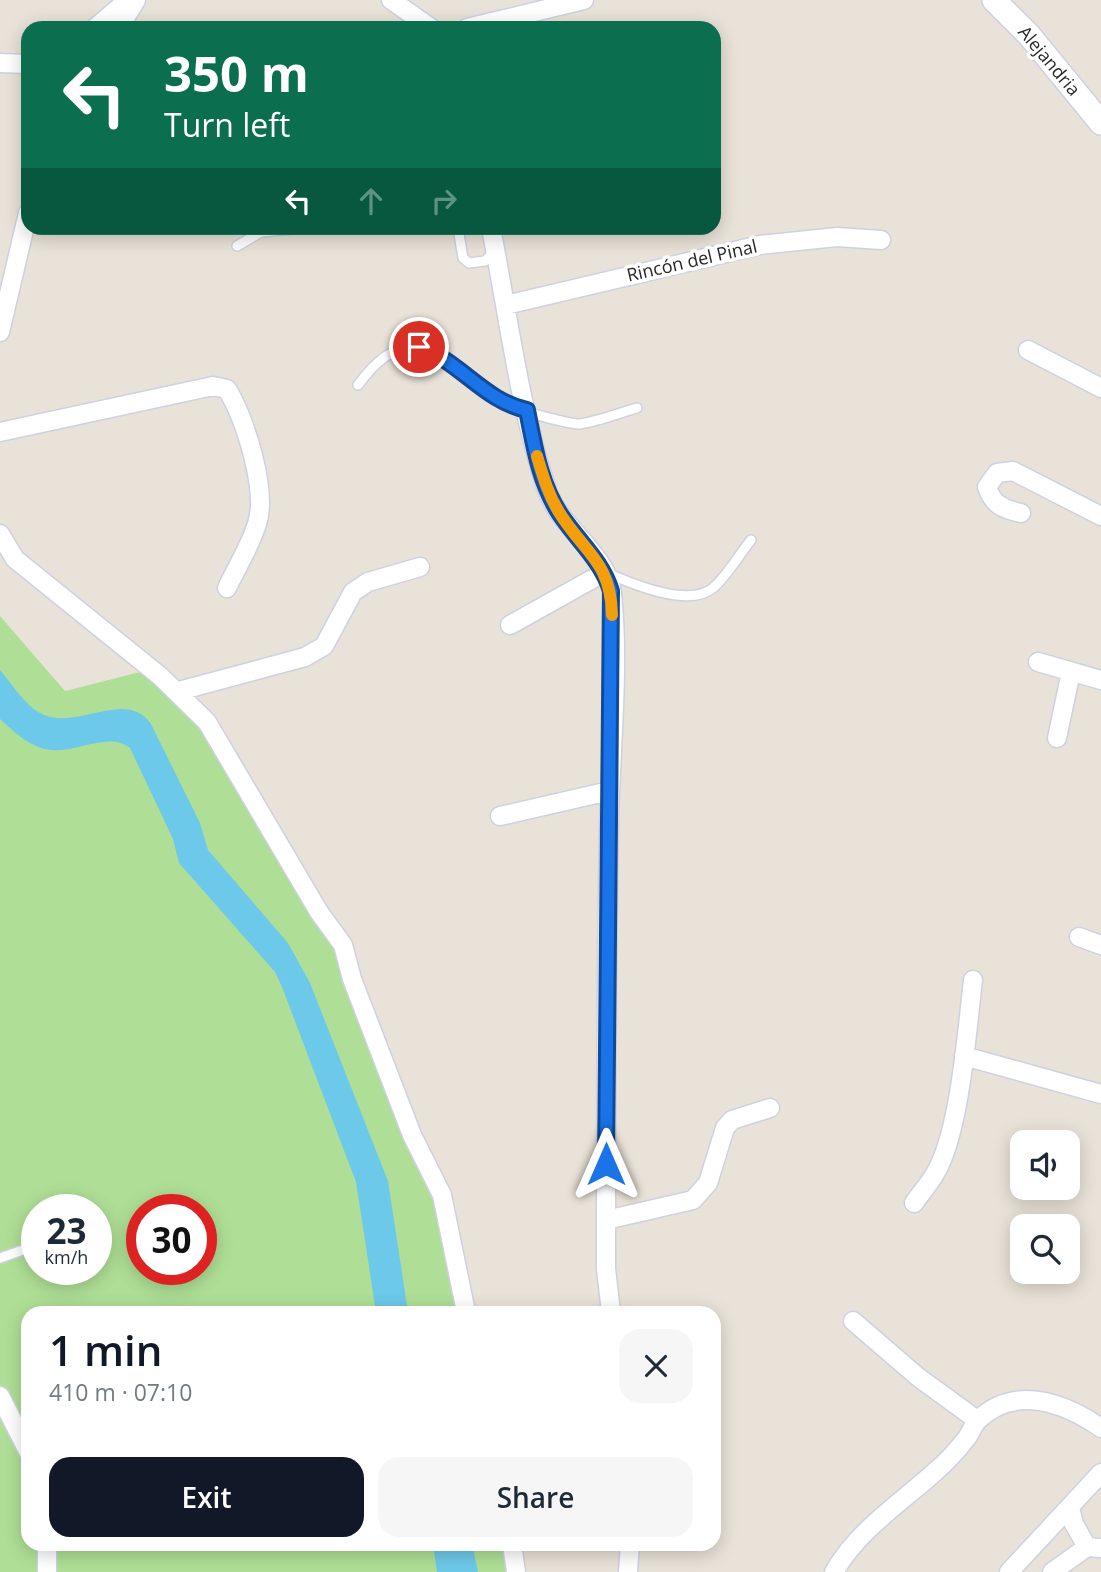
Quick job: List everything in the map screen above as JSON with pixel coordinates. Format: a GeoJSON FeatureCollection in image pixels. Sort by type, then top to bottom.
{"type":"FeatureCollection","features":[{"type":"Feature","properties":{"kind":"street"},"geometry":{"type":"LineString","coordinates":[[103,21],[128,0]]}},
{"type":"Feature","properties":{"kind":"street"},"geometry":{"type":"LineString","coordinates":[[123,21],[136,0]]}},
{"type":"Feature","properties":{"kind":"street"},"geometry":{"type":"LineString","coordinates":[[391,0],[421,21]]}},
{"type":"Feature","properties":{"kind":"street"},"geometry":{"type":"LineString","coordinates":[[496,21],[584,0]]}},
{"type":"Feature","properties":{"kind":"street","name":"Alejandria"},"geometry":{"type":"LineString","coordinates":[[994,0],[1029,35],[1101,123]]}},
{"type":"Feature","properties":{"kind":"street"},"geometry":{"type":"LineString","coordinates":[[0,63],[21,64]]}},
{"type":"Feature","properties":{"kind":"street"},"geometry":{"type":"LineString","coordinates":[[0,332],[5,291],[22,235]]}},
{"type":"Feature","properties":{"kind":"street"},"geometry":{"type":"LineString","coordinates":[[493,235],[527,410],[548,493],[560,514],[605,572],[611,591],[613,654],[609,791],[606,1220],[606,1269],[610,1306]]}},
{"type":"Feature","properties":{"kind":"street","name":"Rincón del Pinal"},"geometry":{"type":"LineString","coordinates":[[506,305],[760,245],[837,237],[881,240]]}},
{"type":"Feature","properties":{"kind":"street"},"geometry":{"type":"LineString","coordinates":[[1028,350],[1101,388]]}},
{"type":"Feature","properties":{"kind":"street"},"geometry":{"type":"LineString","coordinates":[[0,432],[213,386],[227,389],[253,457],[259,490],[258,522],[227,588]]}},
{"type":"Feature","properties":{"kind":"street"},"geometry":{"type":"LineString","coordinates":[[1021,513],[1004,509],[992,500],[987,487],[997,473],[1013,471],[1101,516]]}},
{"type":"Feature","properties":{"kind":"street"},"geometry":{"type":"LineString","coordinates":[[0,534],[15,559],[179,691],[207,722],[319,912],[344,945],[352,979],[412,1135],[442,1195],[465,1306]]}},
{"type":"Feature","properties":{"kind":"street"},"geometry":{"type":"LineString","coordinates":[[179,691],[305,657],[324,646],[353,592],[368,582],[420,567]]}},
{"type":"Feature","properties":{"kind":"street"},"geometry":{"type":"LineString","coordinates":[[510,625],[605,572]]}},
{"type":"Feature","properties":{"kind":"street"},"geometry":{"type":"LineString","coordinates":[[1038,662],[1101,680]]}},
{"type":"Feature","properties":{"kind":"street"},"geometry":{"type":"LineString","coordinates":[[1057,738],[1071,672]]}},
{"type":"Feature","properties":{"kind":"street"},"geometry":{"type":"LineString","coordinates":[[500,816],[609,791]]}},
{"type":"Feature","properties":{"kind":"street"},"geometry":{"type":"LineString","coordinates":[[1079,937],[1101,945]]}},
{"type":"Feature","properties":{"kind":"street"},"geometry":{"type":"LineString","coordinates":[[914,1203],[936,1173],[946,1149],[964,1056],[973,980]]}},
{"type":"Feature","properties":{"kind":"street"},"geometry":{"type":"LineString","coordinates":[[964,1056],[1101,1094]]}},
{"type":"Feature","properties":{"kind":"street"},"geometry":{"type":"LineString","coordinates":[[606,1220],[693,1200],[708,1183],[725,1128],[733,1120],[770,1108]]}},
{"type":"Feature","properties":{"kind":"street"},"geometry":{"type":"LineString","coordinates":[[853,1321],[918,1377],[977,1420]]}},
{"type":"Feature","properties":{"kind":"street"},"geometry":{"type":"LineString","coordinates":[[0,1396],[21,1437]]}},
{"type":"Feature","properties":{"kind":"street"},"geometry":{"type":"LineString","coordinates":[[834,1572],[856,1541],[939,1469],[967,1438],[977,1420],[999,1407],[1023,1400],[1046,1400],[1070,1409],[1101,1428]]}},
{"type":"Feature","properties":{"kind":"street"},"geometry":{"type":"LineString","coordinates":[[1009,1572],[1101,1473]]}},
{"type":"Feature","properties":{"kind":"street"},"geometry":{"type":"LineString","coordinates":[[1052,1572],[1094,1548],[1074,1524],[1070,1508]]}},
{"type":"Feature","properties":{"kind":"street"},"geometry":{"type":"LineString","coordinates":[[47,1551],[47,1572]]}},
{"type":"Feature","properties":{"kind":"street"},"geometry":{"type":"LineString","coordinates":[[513,1551],[516,1572]]}},
{"type":"Feature","properties":{"kind":"street"},"geometry":{"type":"LineString","coordinates":[[628,1572],[630,1551]]}},
{"type":"Feature","properties":{"kind":"lane"},"geometry":{"type":"LineString","coordinates":[[237,246],[256,235]]}},
{"type":"Feature","properties":{"kind":"lane"},"geometry":{"type":"LineString","coordinates":[[459,235],[463,258],[469,263],[485,261],[496,250]]}},
{"type":"Feature","properties":{"kind":"lane"},"geometry":{"type":"LineString","coordinates":[[358,385],[383,356],[419,347],[443,358],[507,406],[578,424],[637,408]]}},
{"type":"Feature","properties":{"kind":"lane"},"geometry":{"type":"LineString","coordinates":[[605,572],[635,585],[686,597],[701,595],[713,588],[751,540]]}},
{"type":"Feature","properties":{"kind":"lane"},"geometry":{"type":"LineString","coordinates":[[0,1258],[21,1251]]}},
{"type":"Feature","properties":{"kind":"green space"},"geometry":{"type":"Polygon","coordinates":[[[0,616],[65,691],[152,669],[179,691],[343,945],[442,1195],[465,1306],[21,1306],[21,1551],[513,1551],[516,1572],[0,1572],[0,616]]]}},
{"type":"Feature","properties":{"kind":"water"},"geometry":{"type":"Polygon","coordinates":[[[0,670],[23,699],[40,713],[54,718],[69,718],[128,709],[140,714],[151,724],[200,823],[208,850],[288,943],[310,983],[388,1181],[407,1306],[375,1306],[356,1182],[275,972],[179,863],[173,839],[130,748],[121,743],[102,742],[61,750],[44,749],[30,743],[0,719],[0,670]]]}},
{"type":"Feature","properties":{"kind":"water"},"geometry":{"type":"Polygon","coordinates":[[[434,1551],[474,1551],[478,1572],[437,1572],[434,1551]]]}},
{"type":"Feature","properties":{"kind":"slow traffic"},"geometry":{"type":"LineString","coordinates":[[537,456],[548,493],[560,514],[605,572],[611,591],[612,615]]}},
{"type":"Feature","properties":{"kind":"route"},"geometry":{"type":"LineString","coordinates":[[419,347],[443,358],[507,406],[527,410],[548,493],[560,514],[605,572],[611,591],[613,667],[606,998],[606,1164]]}}]}
